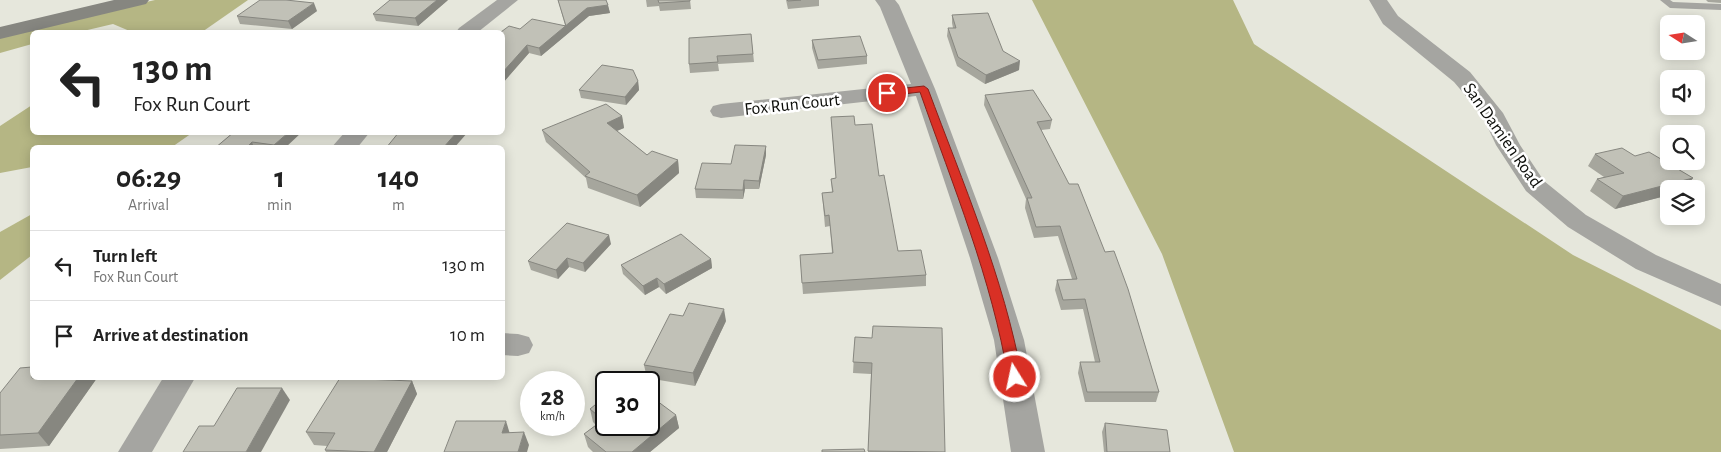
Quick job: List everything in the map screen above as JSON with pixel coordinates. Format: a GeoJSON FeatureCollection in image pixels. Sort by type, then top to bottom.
{"type":"FeatureCollection","features":[{"type":"Feature","properties":{"kind":"main road"},"geometry":{"type":"LineString","coordinates":[[0,32],[139,0]]}},
{"type":"Feature","properties":{"kind":"street"},"geometry":{"type":"LineString","coordinates":[[469,30],[509,0]]}},
{"type":"Feature","properties":{"kind":"street"},"geometry":{"type":"LineString","coordinates":[[884,0],[889,5],[924,89],[984,258],[1008,340],[1028,452]]}},
{"type":"Feature","properties":{"kind":"street","name":"San Damien Road"},"geometry":{"type":"LineString","coordinates":[[1378,0],[1390,20],[1462,77],[1492,113],[1508,145],[1535,186],[1577,222],[1646,262],[1721,296]]}},
{"type":"Feature","properties":{"kind":"street","name":"Fox Run Court"},"geometry":{"type":"LineString","coordinates":[[721,112],[924,89]]}},
{"type":"Feature","properties":{"kind":"street"},"geometry":{"type":"LineString","coordinates":[[345,145],[356,135]]}},
{"type":"Feature","properties":{"kind":"street"},"geometry":{"type":"LineString","coordinates":[[135,452],[178,380]]}},
{"type":"Feature","properties":{"kind":"lane"},"geometry":{"type":"LineString","coordinates":[[1664,0],[1670,5],[1721,7]]}},
{"type":"Feature","properties":{"kind":"green space"},"geometry":{"type":"Polygon","coordinates":[[[155,0],[248,0],[205,30],[127,30],[113,24],[88,30],[30,30],[30,45],[0,53],[0,36],[155,0]]]}},
{"type":"Feature","properties":{"kind":"green space"},"geometry":{"type":"Polygon","coordinates":[[[1032,0],[1233,0],[1254,44],[1573,255],[1721,330],[1721,452],[1234,452],[1162,254],[1032,0]]]}},
{"type":"Feature","properties":{"kind":"green space"},"geometry":{"type":"Polygon","coordinates":[[[30,106],[30,135],[189,135],[175,145],[30,145],[30,167],[0,173],[0,126],[30,106]]]}},
{"type":"Feature","properties":{"kind":"green space"},"geometry":{"type":"Polygon","coordinates":[[[30,215],[30,257],[0,280],[0,232],[30,215]]]}},
{"type":"Feature","properties":{"kind":"building"},"geometry":{"type":"Polygon","coordinates":[[[260,0],[314,3],[288,21],[237,16],[260,0]]]}},
{"type":"Feature","properties":{"kind":"building"},"geometry":{"type":"Polygon","coordinates":[[[390,0],[437,0],[415,18],[373,14],[390,0]]]}},
{"type":"Feature","properties":{"kind":"building"},"geometry":{"type":"Polygon","coordinates":[[[558,0],[606,0],[608,5],[587,8],[566,26],[558,0]]]}},
{"type":"Feature","properties":{"kind":"building"},"geometry":{"type":"Polygon","coordinates":[[[658,0],[690,0],[690,1],[659,3],[658,0]]]}},
{"type":"Feature","properties":{"kind":"building"},"geometry":{"type":"Polygon","coordinates":[[[988,13],[1003,51],[1020,61],[986,75],[958,57],[948,28],[956,28],[952,15],[988,13]]]}},
{"type":"Feature","properties":{"kind":"building"},"geometry":{"type":"Polygon","coordinates":[[[532,19],[566,26],[539,48],[527,45],[505,70],[504,30],[509,26],[520,29],[532,19]]]}},
{"type":"Feature","properties":{"kind":"building"},"geometry":{"type":"Polygon","coordinates":[[[751,34],[753,54],[717,56],[718,62],[689,64],[689,38],[751,34]]]}},
{"type":"Feature","properties":{"kind":"building"},"geometry":{"type":"Polygon","coordinates":[[[860,36],[867,56],[818,60],[812,40],[860,36]]]}},
{"type":"Feature","properties":{"kind":"building"},"geometry":{"type":"Polygon","coordinates":[[[602,65],[633,70],[638,81],[625,97],[579,90],[602,65]]]}},
{"type":"Feature","properties":{"kind":"building"},"geometry":{"type":"Polygon","coordinates":[[[1033,90],[1052,120],[1037,122],[1069,184],[1078,184],[1105,252],[1114,251],[1128,289],[1159,392],[1087,392],[1080,362],[1100,362],[1085,299],[1063,300],[1057,280],[1077,279],[1060,226],[1036,227],[1027,198],[1032,198],[985,95],[1033,90]]]}},
{"type":"Feature","properties":{"kind":"building"},"geometry":{"type":"Polygon","coordinates":[[[606,104],[622,116],[607,123],[647,155],[652,151],[678,160],[637,195],[585,176],[590,172],[542,130],[606,104]]]}},
{"type":"Feature","properties":{"kind":"building"},"geometry":{"type":"Polygon","coordinates":[[[854,116],[855,125],[872,124],[879,176],[884,175],[898,251],[921,250],[926,275],[802,283],[800,255],[833,253],[829,215],[825,216],[822,193],[833,192],[831,179],[836,178],[831,117],[854,116]]]}},
{"type":"Feature","properties":{"kind":"building"},"geometry":{"type":"Polygon","coordinates":[[[230,135],[286,135],[274,145],[252,142],[249,145],[219,145],[230,135]]]}},
{"type":"Feature","properties":{"kind":"building"},"geometry":{"type":"Polygon","coordinates":[[[397,135],[454,135],[446,145],[388,145],[397,135]]]}},
{"type":"Feature","properties":{"kind":"building"},"geometry":{"type":"Polygon","coordinates":[[[735,145],[766,146],[759,181],[744,180],[743,190],[695,189],[702,163],[731,164],[735,145]]]}},
{"type":"Feature","properties":{"kind":"building"},"geometry":{"type":"Polygon","coordinates":[[[1622,148],[1635,156],[1649,152],[1660,158],[1660,170],[1679,170],[1693,178],[1685,180],[1660,180],[1660,186],[1623,196],[1597,179],[1624,173],[1595,154],[1622,148]]]}},
{"type":"Feature","properties":{"kind":"building"},"geometry":{"type":"Polygon","coordinates":[[[567,223],[609,235],[583,263],[567,258],[556,270],[528,261],[567,223]]]}},
{"type":"Feature","properties":{"kind":"building"},"geometry":{"type":"Polygon","coordinates":[[[681,234],[711,259],[664,284],[657,278],[643,286],[621,265],[681,234]]]}},
{"type":"Feature","properties":{"kind":"building"},"geometry":{"type":"Polygon","coordinates":[[[689,303],[724,309],[693,373],[644,365],[670,314],[683,316],[689,303]]]}},
{"type":"Feature","properties":{"kind":"building"},"geometry":{"type":"Polygon","coordinates":[[[873,326],[942,328],[945,452],[868,451],[872,363],[853,362],[855,337],[872,338],[873,326]]]}},
{"type":"Feature","properties":{"kind":"building"},"geometry":{"type":"Polygon","coordinates":[[[30,367],[30,380],[77,380],[38,433],[0,435],[0,393],[20,368],[30,367]]]}},
{"type":"Feature","properties":{"kind":"building"},"geometry":{"type":"Polygon","coordinates":[[[339,380],[412,381],[374,452],[325,450],[335,433],[306,432],[339,380]]]}},
{"type":"Feature","properties":{"kind":"building"},"geometry":{"type":"Polygon","coordinates":[[[237,388],[282,388],[246,452],[183,452],[199,426],[214,426],[237,388]]]}},
{"type":"Feature","properties":{"kind":"building"},"geometry":{"type":"Polygon","coordinates":[[[660,403],[676,415],[660,428],[660,403]]]}},
{"type":"Feature","properties":{"kind":"building"},"geometry":{"type":"Polygon","coordinates":[[[595,405],[595,413],[590,409],[595,405]]]}},
{"type":"Feature","properties":{"kind":"building"},"geometry":{"type":"Polygon","coordinates":[[[456,421],[506,421],[502,433],[520,432],[520,436],[523,436],[518,452],[444,452],[456,421]]]}},
{"type":"Feature","properties":{"kind":"building"},"geometry":{"type":"Polygon","coordinates":[[[1105,423],[1167,430],[1170,452],[1107,452],[1105,423]]]}},
{"type":"Feature","properties":{"kind":"building"},"geometry":{"type":"Polygon","coordinates":[[[595,426],[595,436],[651,436],[632,452],[606,452],[585,433],[595,426]]]}},
{"type":"Feature","properties":{"kind":"building"},"geometry":{"type":"Polygon","coordinates":[[[864,449],[865,452],[822,452],[822,450],[864,449]]]}},
{"type":"Feature","properties":{"kind":"route"},"geometry":{"type":"LineString","coordinates":[[887,93],[924,89],[984,258],[1008,340],[1015,377]]}}]}
